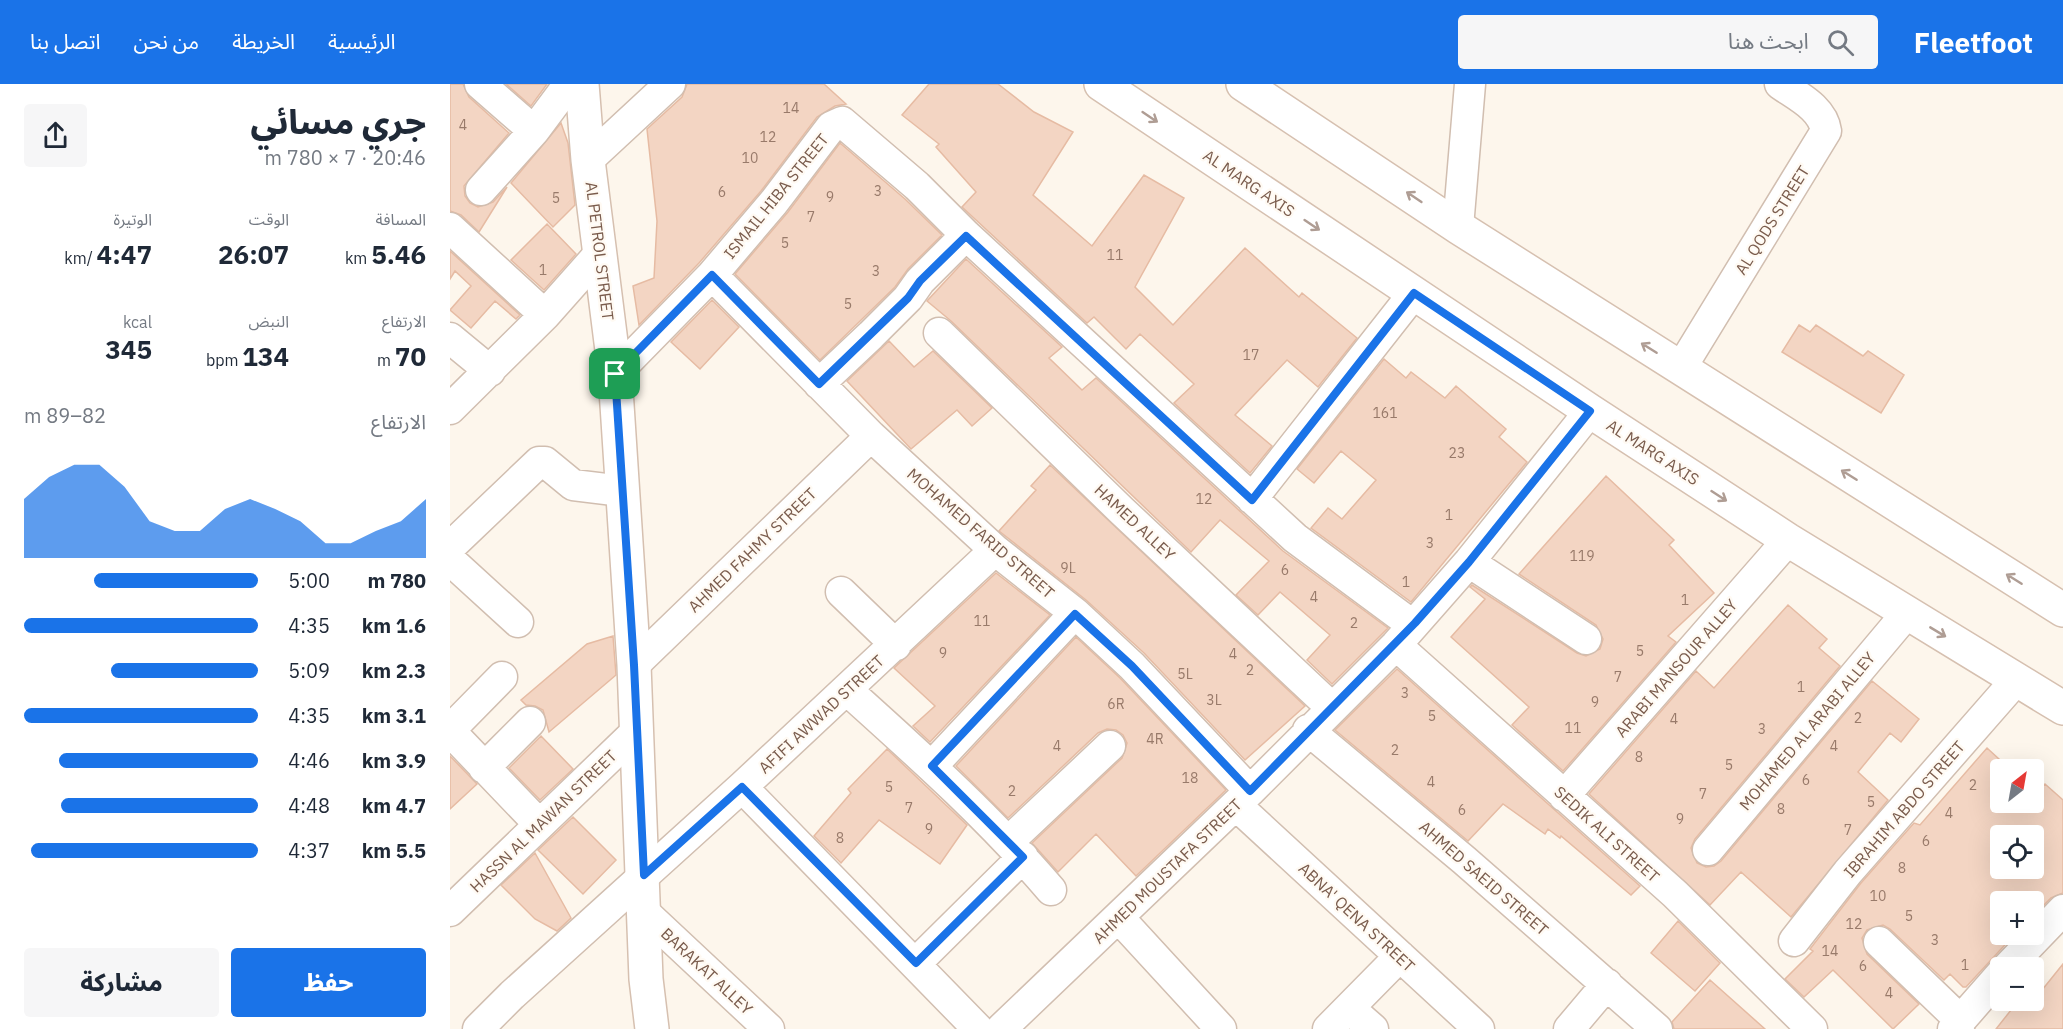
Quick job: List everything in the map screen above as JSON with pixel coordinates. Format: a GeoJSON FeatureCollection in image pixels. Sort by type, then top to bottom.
{"type":"FeatureCollection","features":[{"type":"Feature","properties":{"kind":"main road","name":"AL PETROL STREET"},"geometry":{"type":"LineString","coordinates":[[582,84],[588,160],[615,374],[634,665],[644,875],[646,979],[652,1029]]}},
{"type":"Feature","properties":{"kind":"main road","name":"AL MARG AXIS"},"geometry":{"type":"LineString","coordinates":[[1101,84],[1590,411],[1788,540],[2063,708]]}},
{"type":"Feature","properties":{"kind":"main road"},"geometry":{"type":"LineString","coordinates":[[1243,84],[1458,227],[2063,610]]}},
{"type":"Feature","properties":{"kind":"street"},"geometry":{"type":"LineString","coordinates":[[480,84],[534,131]]}},
{"type":"Feature","properties":{"kind":"street"},"geometry":{"type":"LineString","coordinates":[[481,190],[534,131],[569,84]]}},
{"type":"Feature","properties":{"kind":"street"},"geometry":{"type":"LineString","coordinates":[[588,160],[670,84]]}},
{"type":"Feature","properties":{"kind":"street"},"geometry":{"type":"LineString","coordinates":[[1458,227],[1470,84]]}},
{"type":"Feature","properties":{"kind":"street","name":"AL QODS STREET"},"geometry":{"type":"LineString","coordinates":[[1681,368],[1826,131],[1825,120],[1796,88]]}},
{"type":"Feature","properties":{"kind":"street","name":"SEDIK ALI STREET"},"geometry":{"type":"LineString","coordinates":[[838,122],[848,124],[917,186],[966,236],[1295,538],[1402,618],[1406,634],[1564,796],[1675,894],[1812,1029]]}},
{"type":"Feature","properties":{"kind":"street","name":"ISMAIL HIBA STREET"},"geometry":{"type":"LineString","coordinates":[[615,374],[712,275],[774,202],[831,127],[838,122]]}},
{"type":"Feature","properties":{"kind":"street"},"geometry":{"type":"LineString","coordinates":[[450,228],[545,315]]}},
{"type":"Feature","properties":{"kind":"street"},"geometry":{"type":"LineString","coordinates":[[819,384],[908,298],[920,281],[966,236]]}},
{"type":"Feature","properties":{"kind":"street"},"geometry":{"type":"LineString","coordinates":[[450,409],[545,315],[600,253]]}},
{"type":"Feature","properties":{"kind":"street","name":"MOHAMED FARID STREET"},"geometry":{"type":"LineString","coordinates":[[712,275],[871,436],[995,550],[1075,614],[1132,666],[1243,798]]}},
{"type":"Feature","properties":{"kind":"street"},"geometry":{"type":"LineString","coordinates":[[1252,500],[1414,293]]}},
{"type":"Feature","properties":{"kind":"street","name":"HAMED ALLEY"},"geometry":{"type":"LineString","coordinates":[[939,333],[1122,511],[1332,708]]}},
{"type":"Feature","properties":{"kind":"street"},"geometry":{"type":"LineString","coordinates":[[450,338],[490,371]]}},
{"type":"Feature","properties":{"kind":"street","name":"AHMED MOUSTAFA STREET"},"geometry":{"type":"LineString","coordinates":[[1016,1024],[1119,918],[1243,798],[1308,730],[1406,634],[1469,562],[1590,411]]}},
{"type":"Feature","properties":{"kind":"street","name":"AHMED FAHMY STREET"},"geometry":{"type":"LineString","coordinates":[[634,665],[871,436]]}},
{"type":"Feature","properties":{"kind":"street"},"geometry":{"type":"LineString","coordinates":[[450,547],[539,462],[545,462],[573,485],[622,491]]}},
{"type":"Feature","properties":{"kind":"street","name":"ARABI MANSOUR ALLEY"},"geometry":{"type":"LineString","coordinates":[[1564,796],[1788,540]]}},
{"type":"Feature","properties":{"kind":"street","name":"AFIFI AWWAD STREET"},"geometry":{"type":"LineString","coordinates":[[478,1029],[848,690],[995,550]]}},
{"type":"Feature","properties":{"kind":"street"},"geometry":{"type":"LineString","coordinates":[[450,560],[518,622]]}},
{"type":"Feature","properties":{"kind":"street"},"geometry":{"type":"LineString","coordinates":[[1469,562],[1586,639]]}},
{"type":"Feature","properties":{"kind":"street"},"geometry":{"type":"LineString","coordinates":[[841,592],[896,645]]}},
{"type":"Feature","properties":{"kind":"street","name":"MOHAMED AL ARABI ALLEY"},"geometry":{"type":"LineString","coordinates":[[1708,850],[1907,613]]}},
{"type":"Feature","properties":{"kind":"street"},"geometry":{"type":"LineString","coordinates":[[932,766],[1075,614]]}},
{"type":"Feature","properties":{"kind":"street"},"geometry":{"type":"LineString","coordinates":[[502,677],[450,730],[539,824]]}},
{"type":"Feature","properties":{"kind":"street","name":"IBRAHIM ABDO STREET"},"geometry":{"type":"LineString","coordinates":[[1794,940],[1848,872],[1903,813],[2017,680]]}},
{"type":"Feature","properties":{"kind":"street"},"geometry":{"type":"LineString","coordinates":[[848,690],[932,766],[1016,849],[1051,890]]}},
{"type":"Feature","properties":{"kind":"street"},"geometry":{"type":"LineString","coordinates":[[484,768],[530,722]]}},
{"type":"Feature","properties":{"kind":"street","name":"AHMED SAEID STREET"},"geometry":{"type":"LineString","coordinates":[[1308,730],[1657,1029]]}},
{"type":"Feature","properties":{"kind":"street","name":"HASSN AL MAWAN STREET"},"geometry":{"type":"LineString","coordinates":[[450,911],[637,731]]}},
{"type":"Feature","properties":{"kind":"street"},"geometry":{"type":"LineString","coordinates":[[916,963],[1110,746]]}},
{"type":"Feature","properties":{"kind":"street"},"geometry":{"type":"LineString","coordinates":[[742,787],[978,1029]]}},
{"type":"Feature","properties":{"kind":"street","name":"ABNA' QENA STREET"},"geometry":{"type":"LineString","coordinates":[[1243,798],[1400,956],[1479,1029]]}},
{"type":"Feature","properties":{"kind":"street"},"geometry":{"type":"LineString","coordinates":[[2018,957],[2063,910]]}},
{"type":"Feature","properties":{"kind":"street","name":"BARAKAT ALLEY"},"geometry":{"type":"LineString","coordinates":[[645,914],[769,1029]]}},
{"type":"Feature","properties":{"kind":"street"},"geometry":{"type":"LineString","coordinates":[[1119,918],[1221,1029]]}},
{"type":"Feature","properties":{"kind":"street"},"geometry":{"type":"LineString","coordinates":[[1879,942],[1957,1025],[1990,987]]}},
{"type":"Feature","properties":{"kind":"street"},"geometry":{"type":"LineString","coordinates":[[1328,1029],[1400,956]]}},
{"type":"Feature","properties":{"kind":"street"},"geometry":{"type":"LineString","coordinates":[[1569,1029],[1607,984]]}},
{"type":"Feature","properties":{"kind":"street"},"geometry":{"type":"LineString","coordinates":[[1348,1008],[1373,1029]]}},
{"type":"Feature","properties":{"kind":"building"},"geometry":{"type":"Polygon","coordinates":[[[450,84],[463,84],[469,97],[509,133],[464,186],[465,196],[470,203],[478,207],[493,202],[507,187],[479,232],[461,215],[450,211],[450,84]]]}},
{"type":"Feature","properties":{"kind":"building"},"geometry":{"type":"Polygon","coordinates":[[[506,84],[547,84],[531,106],[506,84]]]}},
{"type":"Feature","properties":{"kind":"building"},"geometry":{"type":"Polygon","coordinates":[[[687,84],[824,84],[846,104],[835,106],[817,117],[761,191],[699,263],[639,325],[633,286],[654,278],[657,221],[647,129],[682,97],[687,84]]]}},
{"type":"Feature","properties":{"kind":"building"},"geometry":{"type":"Polygon","coordinates":[[[929,84],[998,84],[1034,112],[1073,132],[1033,195],[1092,246],[1144,175],[1184,198],[1135,287],[1173,325],[1245,248],[1299,297],[1302,293],[1357,338],[1318,387],[1287,360],[1235,415],[1272,446],[1250,473],[1174,403],[1194,384],[1140,334],[1126,349],[1094,317],[1087,323],[962,207],[976,192],[936,147],[939,144],[902,115],[929,84]]]}},
{"type":"Feature","properties":{"kind":"building"},"geometry":{"type":"Polygon","coordinates":[[[561,123],[568,143],[575,205],[553,227],[511,183],[561,123]]]}},
{"type":"Feature","properties":{"kind":"building"},"geometry":{"type":"Polygon","coordinates":[[[840,143],[905,199],[942,235],[908,269],[895,287],[820,360],[735,274],[788,212],[840,143]]]}},
{"type":"Feature","properties":{"kind":"building"},"geometry":{"type":"Polygon","coordinates":[[[547,224],[576,254],[544,290],[511,260],[547,224]]]}},
{"type":"Feature","properties":{"kind":"building"},"geometry":{"type":"Polygon","coordinates":[[[450,251],[520,315],[516,319],[495,301],[471,328],[450,310],[471,286],[455,271],[450,279],[450,251]]]}},
{"type":"Feature","properties":{"kind":"building"},"geometry":{"type":"Polygon","coordinates":[[[966,259],[1062,347],[1049,358],[1082,390],[1096,378],[1283,551],[1388,628],[1332,684],[1307,660],[1330,635],[1280,592],[1258,615],[1236,595],[1269,561],[1220,520],[1191,552],[951,321],[927,301],[966,259]]]}},
{"type":"Feature","properties":{"kind":"building"},"geometry":{"type":"Polygon","coordinates":[[[712,300],[739,327],[700,369],[671,342],[712,300]]]}},
{"type":"Feature","properties":{"kind":"building"},"geometry":{"type":"Polygon","coordinates":[[[1799,325],[1810,332],[1816,325],[1863,356],[1868,351],[1904,375],[1881,413],[1782,352],[1799,325]]]}},
{"type":"Feature","properties":{"kind":"building"},"geometry":{"type":"Polygon","coordinates":[[[889,341],[914,367],[933,351],[992,408],[972,426],[957,410],[911,449],[847,381],[889,341]]]}},
{"type":"Feature","properties":{"kind":"building"},"geometry":{"type":"Polygon","coordinates":[[[1384,359],[1406,378],[1411,372],[1445,398],[1456,386],[1506,429],[1499,437],[1527,462],[1411,602],[1311,528],[1328,508],[1342,519],[1376,480],[1341,451],[1314,483],[1297,469],[1384,359]]]}},
{"type":"Feature","properties":{"kind":"building"},"geometry":{"type":"Polygon","coordinates":[[[1050,465],[1305,706],[1245,760],[1144,653],[1086,600],[999,531],[1036,490],[1031,486],[1050,465]]]}},
{"type":"Feature","properties":{"kind":"building"},"geometry":{"type":"Polygon","coordinates":[[[1606,476],[1674,540],[1669,545],[1714,593],[1668,636],[1676,642],[1563,771],[1512,725],[1529,707],[1451,637],[1485,599],[1470,587],[1472,585],[1577,653],[1586,656],[1600,649],[1603,639],[1596,625],[1519,574],[1606,476]]]}},
{"type":"Feature","properties":{"kind":"building"},"geometry":{"type":"Polygon","coordinates":[[[996,573],[1050,615],[930,742],[913,726],[935,706],[894,668],[996,573]]]}},
{"type":"Feature","properties":{"kind":"building"},"geometry":{"type":"Polygon","coordinates":[[[1788,605],[1827,639],[1819,648],[1840,666],[1695,839],[1691,848],[1697,863],[1706,867],[1714,866],[1721,861],[1872,681],[1919,719],[1901,742],[1890,733],[1858,772],[1888,800],[1791,917],[1741,872],[1710,905],[1589,794],[1696,671],[1714,688],[1788,605]]]}},
{"type":"Feature","properties":{"kind":"building"},"geometry":{"type":"Polygon","coordinates":[[[613,636],[616,675],[549,732],[543,710],[526,705],[521,700],[587,644],[613,636]]]}},
{"type":"Feature","properties":{"kind":"building"},"geometry":{"type":"Polygon","coordinates":[[[1076,637],[1120,678],[1226,790],[1136,876],[1096,834],[1058,872],[1032,843],[1122,758],[1127,743],[1123,735],[1116,730],[1107,729],[1098,733],[1008,818],[956,766],[1076,637]]]}},
{"type":"Feature","properties":{"kind":"building"},"geometry":{"type":"Polygon","coordinates":[[[1397,669],[1640,886],[1631,895],[1561,836],[1560,838],[1548,829],[1545,834],[1503,804],[1468,841],[1335,730],[1397,669]]]}},
{"type":"Feature","properties":{"kind":"building"},"geometry":{"type":"Polygon","coordinates":[[[541,736],[573,769],[540,800],[509,768],[541,736]]]}},
{"type":"Feature","properties":{"kind":"building"},"geometry":{"type":"Polygon","coordinates":[[[1987,748],[1999,759],[1990,759],[1990,813],[2044,813],[2045,784],[2063,800],[2063,893],[2051,898],[2044,905],[2044,891],[1990,891],[1990,945],[2005,945],[1994,957],[1990,957],[1990,961],[1966,987],[1963,987],[1950,974],[1944,980],[1890,929],[1883,925],[1867,930],[1862,938],[1867,954],[1919,1004],[1893,1029],[1833,970],[1804,997],[1785,979],[1813,951],[1810,949],[1861,883],[1914,823],[1920,825],[1987,748]]]}},
{"type":"Feature","properties":{"kind":"building"},"geometry":{"type":"Polygon","coordinates":[[[887,749],[967,825],[940,864],[879,820],[841,863],[814,836],[851,793],[848,789],[887,749]]]}},
{"type":"Feature","properties":{"kind":"building"},"geometry":{"type":"Polygon","coordinates":[[[450,756],[477,784],[450,809],[450,756]]]}},
{"type":"Feature","properties":{"kind":"building"},"geometry":{"type":"Polygon","coordinates":[[[573,817],[616,860],[583,894],[538,850],[573,817]]]}},
{"type":"Feature","properties":{"kind":"building"},"geometry":{"type":"Polygon","coordinates":[[[535,853],[571,918],[557,931],[535,919],[501,885],[535,853]]]}},
{"type":"Feature","properties":{"kind":"building"},"geometry":{"type":"Polygon","coordinates":[[[1678,921],[1720,963],[1695,991],[1651,953],[1678,921]]]}},
{"type":"Feature","properties":{"kind":"building"},"geometry":{"type":"Polygon","coordinates":[[[2063,964],[2063,1029],[1996,1029],[2010,1011],[2044,1011],[2044,988],[2063,964]]]}},
{"type":"Feature","properties":{"kind":"building"},"geometry":{"type":"Polygon","coordinates":[[[1710,980],[1765,1029],[1674,1029],[1672,1022],[1710,980]]]}},
{"type":"Feature","properties":{"kind":"route"},"geometry":{"type":"LineString","coordinates":[[966,236],[1252,500],[1414,293],[1590,411],[1469,562],[1396,645],[1308,730],[1250,791],[1132,666],[1075,614],[932,766],[1023,857],[916,963],[742,787],[644,875],[634,665],[615,374],[712,275],[819,384],[908,298],[920,281],[966,236]]}}]}
